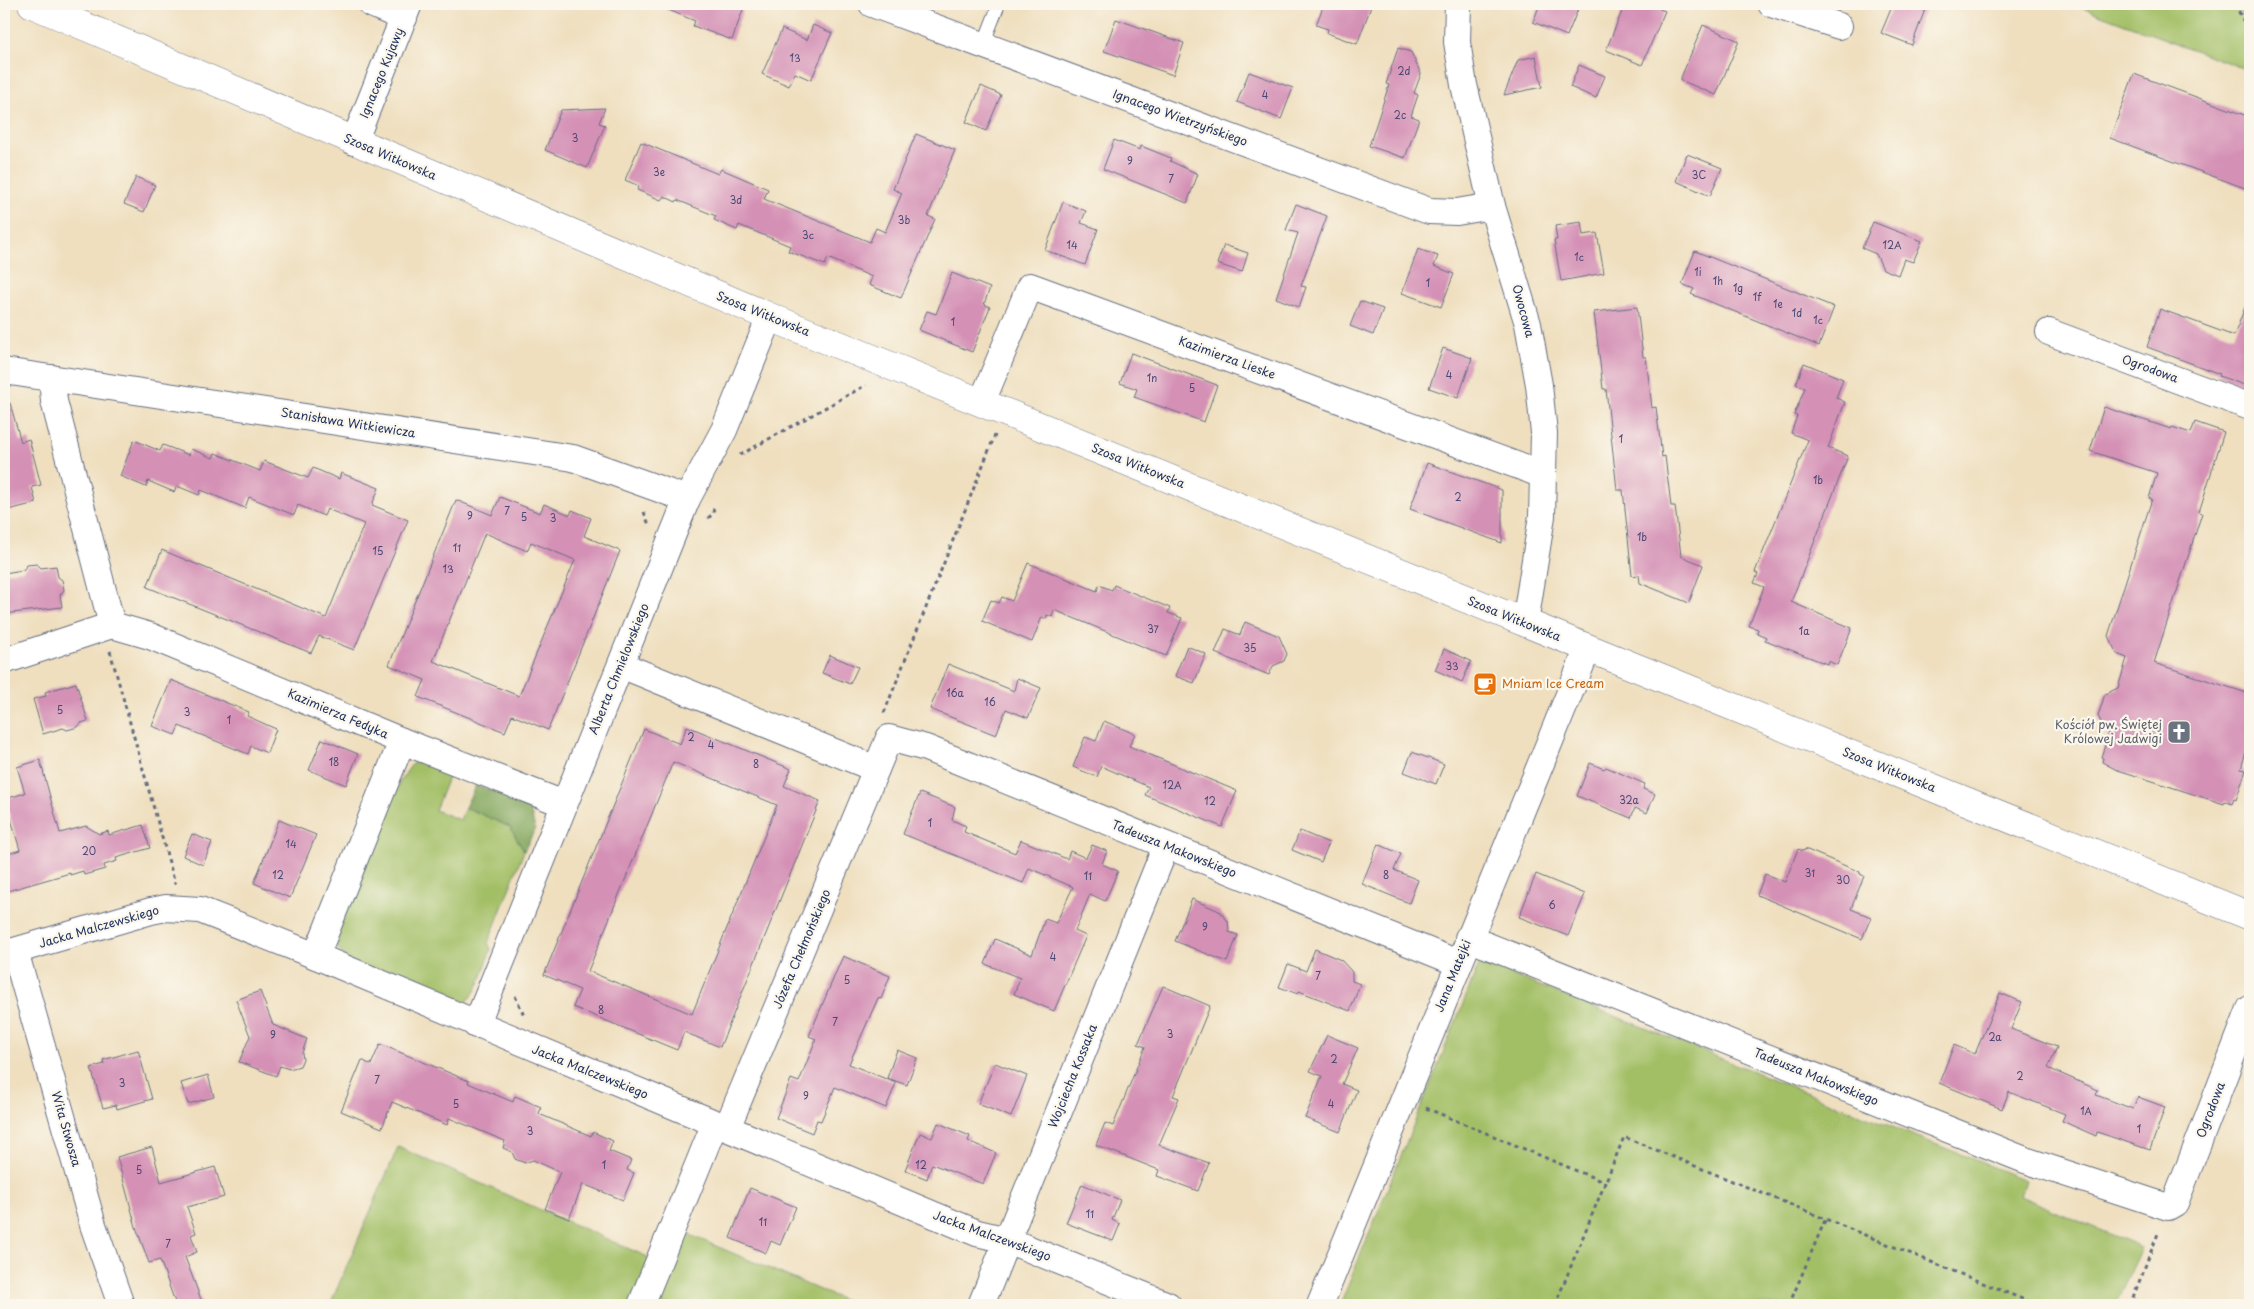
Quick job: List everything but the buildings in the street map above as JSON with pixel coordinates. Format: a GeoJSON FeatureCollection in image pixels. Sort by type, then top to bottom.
{"type":"FeatureCollection","features":[{"type":"Feature","properties":{"kind":"street","name":"Szosa Witkowska"},"geometry":{"type":"LineString","coordinates":[[32,4],[770,318],[2250,916]]}},
{"type":"Feature","properties":{"kind":"street"},"geometry":{"type":"LineString","coordinates":[[371,4],[407,11]]}},
{"type":"Feature","properties":{"kind":"street","name":"Ignacego Wietrzyńskiego"},"geometry":{"type":"LineString","coordinates":[[872,4],[1429,211],[1457,212],[1492,206]]}},
{"type":"Feature","properties":{"kind":"street","name":"Owocowa"},"geometry":{"type":"LineString","coordinates":[[1458,4],[1457,42],[1464,85],[1492,206],[1529,333],[1539,385],[1544,433],[1542,516],[1525,623]]}},
{"type":"Feature","properties":{"kind":"street"},"geometry":{"type":"LineString","coordinates":[[1772,4],[1839,26]]}},
{"type":"Feature","properties":{"kind":"street","name":"Ignacego Kujawy"},"geometry":{"type":"LineString","coordinates":[[354,142],[407,11]]}},
{"type":"Feature","properties":{"kind":"street","name":"Kazimierza Lieske"},"geometry":{"type":"LineString","coordinates":[[993,407],[1030,286],[1544,474]]}},
{"type":"Feature","properties":{"kind":"street","name":"Alberta Chmielowskiego"},"geometry":{"type":"LineString","coordinates":[[476,1025],[687,499],[724,430],[770,318]]}},
{"type":"Feature","properties":{"kind":"street","name":"Ogrodowa"},"geometry":{"type":"LineString","coordinates":[[2049,332],[2250,407]]}},
{"type":"Feature","properties":{"kind":"street","name":"Stanisława Witkiewicza"},"geometry":{"type":"LineString","coordinates":[[4,371],[573,458],[687,499]]}},
{"type":"Feature","properties":{"kind":"street"},"geometry":{"type":"LineString","coordinates":[[4,660],[112,625],[54,401],[52,378]]}},
{"type":"Feature","properties":{"kind":"street","name":"Kazimierza Fedyka"},"geometry":{"type":"LineString","coordinates":[[112,625],[150,636],[402,741],[564,804]]}},
{"type":"Feature","properties":{"kind":"street","name":"Jana Matejki"},"geometry":{"type":"LineString","coordinates":[[1320,1305],[1468,938],[1588,648]]}},
{"type":"Feature","properties":{"kind":"street"},"geometry":{"type":"LineString","coordinates":[[621,665],[876,769]]}},
{"type":"Feature","properties":{"kind":"street","name":"Józefa Chełmońskiego"},"geometry":{"type":"LineString","coordinates":[[641,1305],[721,1126],[889,738]]}},
{"type":"Feature","properties":{"kind":"street","name":"Tadeusza Makowskiego"},"geometry":{"type":"LineString","coordinates":[[889,738],[926,748],[1458,963]]}},
{"type":"Feature","properties":{"kind":"street"},"geometry":{"type":"LineString","coordinates":[[316,956],[402,741]]}},
{"type":"Feature","properties":{"kind":"street","name":"Wojciecha Kossaka"},"geometry":{"type":"LineString","coordinates":[[980,1305],[1166,846]]}},
{"type":"Feature","properties":{"kind":"street","name":"Jacka Malczewskiego"},"geometry":{"type":"LineString","coordinates":[[9,952],[151,911],[182,908],[200,910],[316,956],[476,1025],[977,1233],[1007,1240],[1168,1305]]}},
{"type":"Feature","properties":{"kind":"street","name":"Tadeusza Makowskiego"},"geometry":{"type":"LineString","coordinates":[[1468,938],[2025,1160],[2168,1207]]}},
{"type":"Feature","properties":{"kind":"street","name":"Wita Stwosza"},"geometry":{"type":"LineString","coordinates":[[9,952],[93,1225],[121,1305]]}},
{"type":"Feature","properties":{"kind":"street","name":"Ogrodowa"},"geometry":{"type":"LineString","coordinates":[[2168,1207],[2175,1203],[2250,1009]]}},
{"type":"Feature","properties":{"kind":"lane"},"geometry":{"type":"LineString","coordinates":[[983,45],[999,4]]}},
{"type":"Feature","properties":{"kind":"path"},"geometry":{"type":"LineString","coordinates":[[2235,4],[2250,34]]}},
{"type":"Feature","properties":{"kind":"path"},"geometry":{"type":"LineString","coordinates":[[737,456],[872,380]]}},
{"type":"Feature","properties":{"kind":"path"},"geometry":{"type":"LineString","coordinates":[[889,738],[881,721],[993,407]]}},
{"type":"Feature","properties":{"kind":"path"},"geometry":{"type":"LineString","coordinates":[[703,521],[713,514],[715,499]]}},
{"type":"Feature","properties":{"kind":"path"},"geometry":{"type":"LineString","coordinates":[[112,625],[108,642],[182,908]]}},
{"type":"Feature","properties":{"kind":"path"},"geometry":{"type":"LineString","coordinates":[[513,989],[523,1014],[530,1020]]}},
{"type":"Feature","properties":{"kind":"path"},"geometry":{"type":"LineString","coordinates":[[1403,1098],[1606,1183]]}},
{"type":"Feature","properties":{"kind":"path"},"geometry":{"type":"LineString","coordinates":[[1555,1305],[1624,1137],[2037,1305]]}},
{"type":"Feature","properties":{"kind":"path"},"geometry":{"type":"LineString","coordinates":[[2130,1305],[2168,1207]]}},
{"type":"Feature","properties":{"kind":"path"},"geometry":{"type":"LineString","coordinates":[[1789,1305],[1826,1218]]}},
{"type":"Feature","properties":{"kind":"path"},"geometry":{"type":"LineString","coordinates":[[2015,1305],[2018,1298]]}},
{"type":"Feature","properties":{"kind":"green space"},"geometry":{"type":"Polygon","coordinates":[[[2072,4],[2250,4],[2250,71],[2072,4]]]}},
{"type":"Feature","properties":{"kind":"green space"},"geometry":{"type":"Polygon","coordinates":[[[424,759],[450,773],[435,810],[460,820],[465,807],[510,827],[524,851],[488,943],[491,949],[482,978],[466,1003],[453,1004],[348,960],[337,947],[338,930],[401,780],[412,764],[424,759]]]}},
{"type":"Feature","properties":{"kind":"green space"},"geometry":{"type":"Polygon","coordinates":[[[476,785],[512,798],[530,808],[535,829],[524,851],[510,827],[465,807],[476,785]]]}},
{"type":"Feature","properties":{"kind":"green space"},"geometry":{"type":"Polygon","coordinates":[[[1480,962],[2025,1180],[2020,1196],[2142,1248],[2115,1305],[1340,1305],[1480,962]]]}},
{"type":"Feature","properties":{"kind":"green space"},"geometry":{"type":"Polygon","coordinates":[[[398,1147],[650,1258],[631,1305],[330,1305],[398,1147]]]}},
{"type":"Feature","properties":{"kind":"green space"},"geometry":{"type":"Polygon","coordinates":[[[683,1232],[855,1305],[654,1305],[683,1232]]]}},
{"type":"Feature","properties":{"kind":"place","name":"Mniam Ice Cream"},"geometry":{"type":"Point","coordinates":[1485,684]}},
{"type":"Feature","properties":{"kind":"place","name":"Kościół pw. Świętej Królowej Jadwigi"},"geometry":{"type":"Point","coordinates":[2179,732]}}]}
